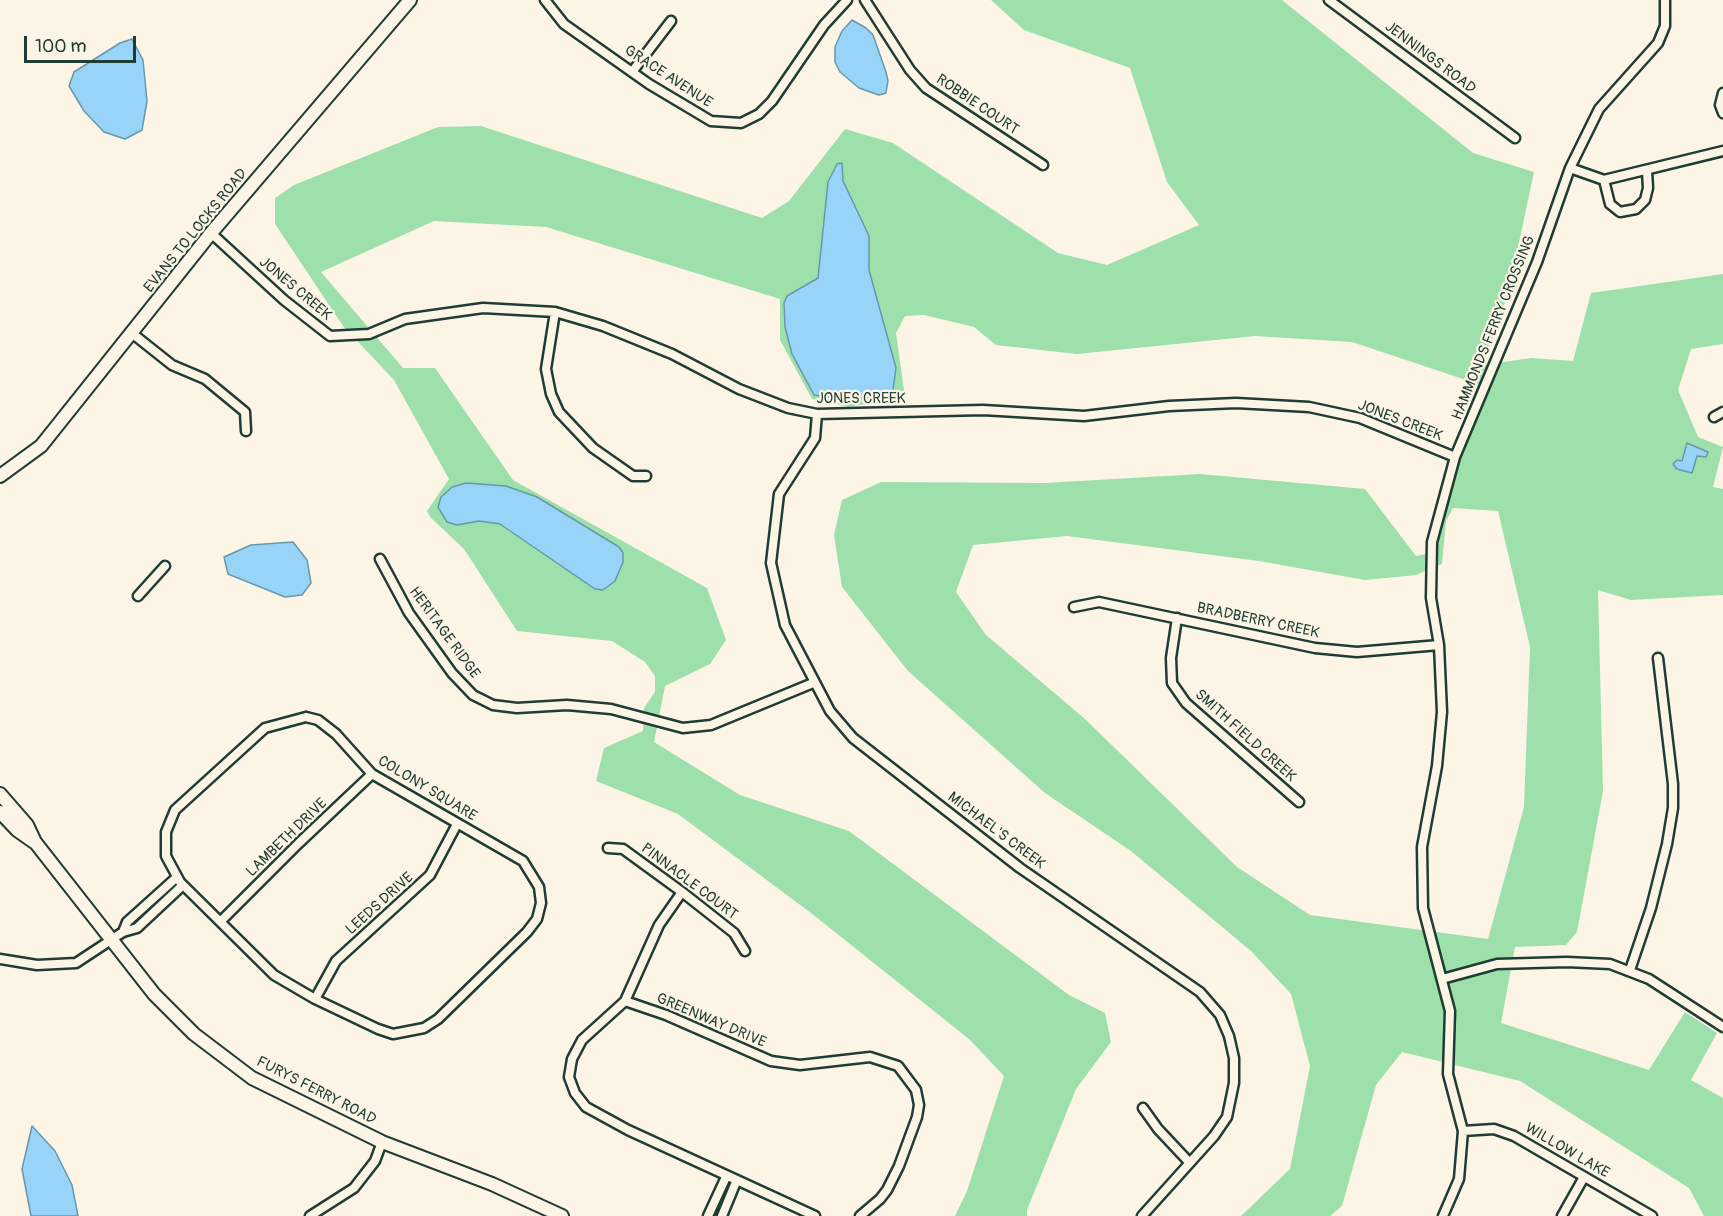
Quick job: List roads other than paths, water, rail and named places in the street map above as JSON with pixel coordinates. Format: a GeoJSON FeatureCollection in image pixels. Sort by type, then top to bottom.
{"type":"FeatureCollection","features":[{"type":"Feature","properties":{"kind":"main road","name":"EVANS TO LOCKS ROAD"},"geometry":{"type":"LineString","coordinates":[[0,476],[40,446],[133,334],[212,232],[410,0]]}},
{"type":"Feature","properties":{"kind":"main road","name":"FURYS FERRY ROAD"},"geometry":{"type":"LineString","coordinates":[[0,794],[27,825],[35,842],[154,994],[178,1018],[252,1078],[382,1142],[492,1184],[562,1216]]}},
{"type":"Feature","properties":{"kind":"main road","name":"FURYS FERRY ROAD"},"geometry":{"type":"LineString","coordinates":[[0,812],[17,830],[35,842]]}},
{"type":"Feature","properties":{"kind":"street","name":"GRACE AVENUE"},"geometry":{"type":"LineString","coordinates":[[545,0],[564,24],[632,72],[711,121],[741,123],[759,114],[772,101],[824,25],[847,0]]}},
{"type":"Feature","properties":{"kind":"street","name":"ROBBIE COURT"},"geometry":{"type":"LineString","coordinates":[[865,0],[910,70],[926,87],[1043,165]]}},
{"type":"Feature","properties":{"kind":"street","name":"JENNINGS ROAD"},"geometry":{"type":"LineString","coordinates":[[1329,0],[1515,138]]}},
{"type":"Feature","properties":{"kind":"street","name":"HAMMONDS FERRY CROSSING"},"geometry":{"type":"LineString","coordinates":[[1443,1216],[1459,1179],[1463,1131],[1448,1074],[1450,1011],[1423,908],[1422,847],[1437,766],[1442,712],[1439,645],[1431,598],[1432,542],[1455,457],[1537,262],[1570,168],[1599,108],[1658,43],[1665,26],[1665,0]]}},
{"type":"Feature","properties":{"kind":"street"},"geometry":{"type":"LineString","coordinates":[[632,72],[671,21]]}},
{"type":"Feature","properties":{"kind":"street"},"geometry":{"type":"LineString","coordinates":[[1723,93],[1720,105],[1723,113]]}},
{"type":"Feature","properties":{"kind":"street"},"geometry":{"type":"LineString","coordinates":[[1570,168],[1604,180],[1723,151]]}},
{"type":"Feature","properties":{"kind":"street"},"geometry":{"type":"LineString","coordinates":[[1604,180],[1610,204],[1620,212],[1636,209],[1645,200],[1648,188],[1647,171]]}},
{"type":"Feature","properties":{"kind":"street","name":"JONES CREEK"},"geometry":{"type":"LineString","coordinates":[[212,232],[284,300],[330,336],[369,334],[405,319],[483,308],[555,312],[603,326],[672,354],[739,389],[788,408],[817,414],[984,410],[1084,416],[1169,406],[1236,403],[1309,407],[1360,418],[1455,457]]}},
{"type":"Feature","properties":{"kind":"street"},"geometry":{"type":"LineString","coordinates":[[555,312],[546,369],[551,394],[559,412],[593,448],[633,476],[646,476]]}},
{"type":"Feature","properties":{"kind":"street"},"geometry":{"type":"LineString","coordinates":[[133,334],[172,365],[205,379],[245,412],[246,431]]}},
{"type":"Feature","properties":{"kind":"street"},"geometry":{"type":"LineString","coordinates":[[1714,417],[1723,412]]}},
{"type":"Feature","properties":{"kind":"street","name":"MICHAEL'S CREEK"},"geometry":{"type":"LineString","coordinates":[[817,414],[815,438],[779,494],[771,562],[785,625],[830,711],[853,738],[1020,868],[1200,992],[1220,1015],[1229,1036],[1234,1058],[1234,1083],[1227,1117],[1214,1136],[1142,1216]]}},
{"type":"Feature","properties":{"kind":"street","name":"HERITAGE RIDGE"},"geometry":{"type":"LineString","coordinates":[[380,559],[409,613],[452,672],[473,695],[492,705],[517,708],[567,705],[611,709],[683,728],[711,724],[813,682]]}},
{"type":"Feature","properties":{"kind":"street"},"geometry":{"type":"LineString","coordinates":[[138,596],[165,566]]}},
{"type":"Feature","properties":{"kind":"street","name":"BRADBERRY CREEK"},"geometry":{"type":"LineString","coordinates":[[1074,607],[1099,602],[1315,648],[1357,652],[1439,645]]}},
{"type":"Feature","properties":{"kind":"street","name":"SMITH FIELD CREEK"},"geometry":{"type":"LineString","coordinates":[[1177,618],[1171,658],[1172,683],[1186,703],[1299,802]]}},
{"type":"Feature","properties":{"kind":"street"},"geometry":{"type":"LineString","coordinates":[[1630,970],[1651,908],[1673,808],[1673,784],[1659,658]]}},
{"type":"Feature","properties":{"kind":"street","name":"COLONY SQUARE"},"geometry":{"type":"LineString","coordinates":[[306,717],[318,720],[336,734],[372,774],[523,861],[533,873],[541,903],[537,919],[527,932],[438,1018],[424,1028],[393,1034],[315,999],[274,975],[183,885],[166,856],[165,844],[166,832],[175,810],[265,728],[294,718],[306,717]]}},
{"type":"Feature","properties":{"kind":"street","name":"LAMBETH DRIVE"},"geometry":{"type":"LineString","coordinates":[[221,921],[298,843],[372,774]]}},
{"type":"Feature","properties":{"kind":"street","name":"LEEDS DRIVE"},"geometry":{"type":"LineString","coordinates":[[315,999],[336,961],[430,876],[458,824]]}},
{"type":"Feature","properties":{"kind":"street","name":"PINNACLE COURT"},"geometry":{"type":"LineString","coordinates":[[608,848],[623,849],[682,892],[734,933],[745,951]]}},
{"type":"Feature","properties":{"kind":"street"},"geometry":{"type":"LineString","coordinates":[[123,932],[127,922],[177,877]]}},
{"type":"Feature","properties":{"kind":"street"},"geometry":{"type":"LineString","coordinates":[[0,958],[37,965],[76,963],[123,932],[136,928],[183,885]]}},
{"type":"Feature","properties":{"kind":"street"},"geometry":{"type":"LineString","coordinates":[[682,892],[659,925],[625,1001],[582,1040],[572,1059],[569,1077],[574,1093],[586,1107],[620,1126],[736,1182],[815,1216]]}},
{"type":"Feature","properties":{"kind":"street"},"geometry":{"type":"LineString","coordinates":[[1442,979],[1485,966],[1516,963],[1596,963],[1630,970],[1649,979],[1723,1027]]}},
{"type":"Feature","properties":{"kind":"street","name":"GREENWAY DRIVE"},"geometry":{"type":"LineString","coordinates":[[625,1001],[666,1015],[771,1061],[800,1065],[870,1057],[898,1066],[916,1090],[919,1105],[917,1117],[899,1166],[886,1190],[880,1200],[860,1216]]}},
{"type":"Feature","properties":{"kind":"street"},"geometry":{"type":"LineString","coordinates":[[1143,1108],[1158,1129],[1190,1162]]}},
{"type":"Feature","properties":{"kind":"street","name":"WILLOW LAKE"},"geometry":{"type":"LineString","coordinates":[[1463,1131],[1494,1129],[1514,1136],[1652,1216]]}},
{"type":"Feature","properties":{"kind":"street"},"geometry":{"type":"LineString","coordinates":[[310,1216],[354,1188],[375,1161],[382,1142]]}},
{"type":"Feature","properties":{"kind":"street"},"geometry":{"type":"LineString","coordinates":[[708,1216],[726,1177]]}},
{"type":"Feature","properties":{"kind":"street"},"geometry":{"type":"LineString","coordinates":[[1562,1216],[1584,1177]]}},
{"type":"Feature","properties":{"kind":"street"},"geometry":{"type":"LineString","coordinates":[[722,1216],[736,1182]]}},
{"type":"Feature","properties":{"kind":"water"},"geometry":{"type":"Polygon","coordinates":[[[852,20],[873,35],[886,72],[888,81],[886,93],[879,95],[859,88],[840,72],[835,62],[835,47],[842,31],[852,20]]]}},
{"type":"Feature","properties":{"kind":"water"},"geometry":{"type":"Polygon","coordinates":[[[132,39],[143,60],[147,101],[142,130],[125,139],[104,132],[84,111],[69,86],[74,72],[120,43],[132,39]]]}},
{"type":"Feature","properties":{"kind":"water"},"geometry":{"type":"Polygon","coordinates":[[[842,163],[843,181],[869,236],[869,270],[896,368],[893,390],[883,396],[851,400],[814,395],[792,354],[785,327],[784,303],[787,296],[818,278],[828,182],[837,164],[842,163]]]}},
{"type":"Feature","properties":{"kind":"water"},"geometry":{"type":"Polygon","coordinates":[[[1687,443],[1708,452],[1706,457],[1697,456],[1692,473],[1677,469],[1673,464],[1677,460],[1682,461],[1687,443]]]}},
{"type":"Feature","properties":{"kind":"water"},"geometry":{"type":"Polygon","coordinates":[[[466,483],[506,486],[537,497],[619,547],[623,553],[623,562],[615,581],[603,590],[595,589],[500,524],[479,521],[457,525],[447,522],[438,507],[441,497],[452,487],[466,483]]]}},
{"type":"Feature","properties":{"kind":"water"},"geometry":{"type":"Polygon","coordinates":[[[293,542],[307,560],[311,583],[302,595],[285,597],[228,574],[224,557],[251,545],[293,542]]]}},
{"type":"Feature","properties":{"kind":"water"},"geometry":{"type":"Polygon","coordinates":[[[32,1126],[55,1151],[72,1185],[78,1216],[31,1216],[22,1169],[32,1126]]]}}]}
